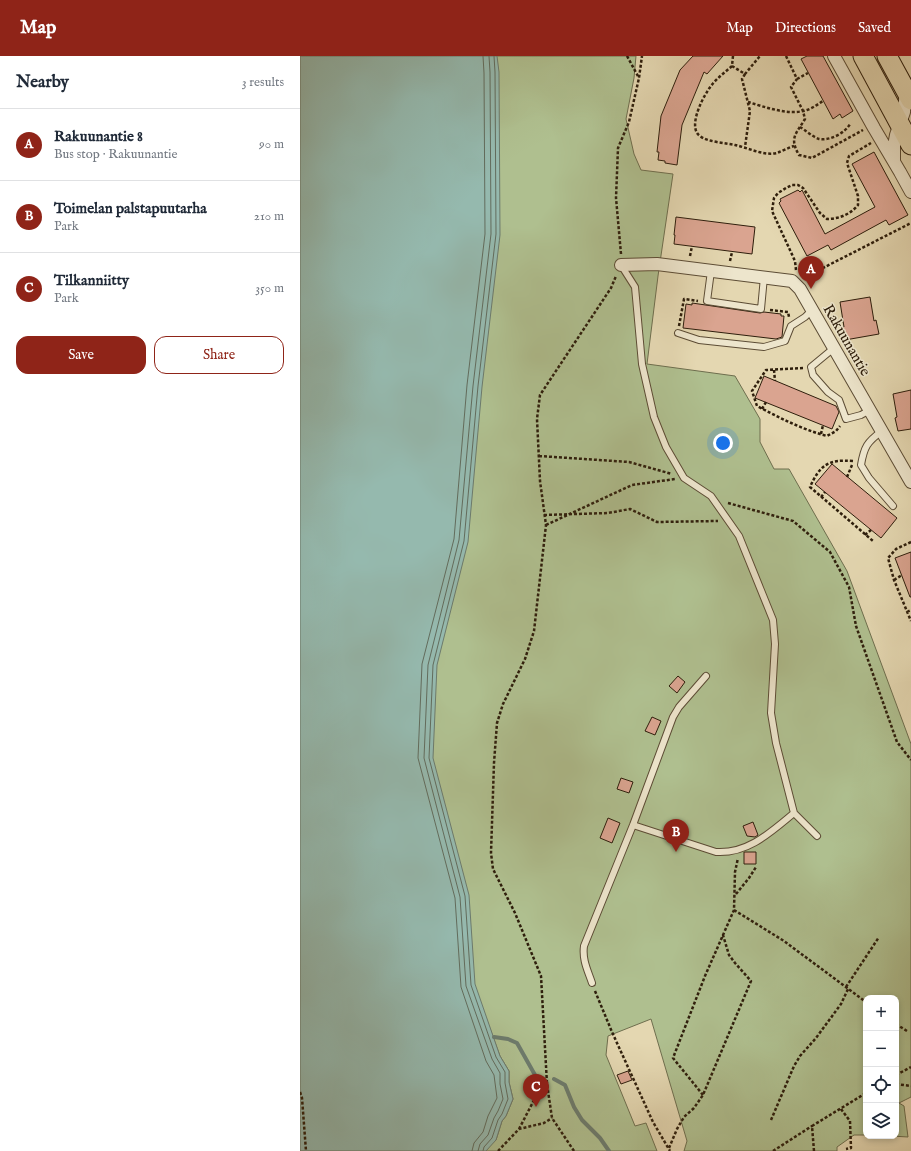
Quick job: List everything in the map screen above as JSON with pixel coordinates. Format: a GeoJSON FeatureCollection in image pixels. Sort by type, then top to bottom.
{"type":"FeatureCollection","features":[{"type":"Feature","properties":{"kind":"main road"},"geometry":{"type":"LineString","coordinates":[[863,56],[911,145]]}},
{"type":"Feature","properties":{"kind":"main road"},"geometry":{"type":"LineString","coordinates":[[887,56],[908,95]]}},
{"type":"Feature","properties":{"kind":"street"},"geometry":{"type":"LineString","coordinates":[[834,56],[911,192]]}},
{"type":"Feature","properties":{"kind":"street"},"geometry":{"type":"LineString","coordinates":[[894,161],[896,135],[908,95]]}},
{"type":"Feature","properties":{"kind":"street"},"geometry":{"type":"LineString","coordinates":[[621,265],[657,264],[764,277],[792,281],[800,289]]}},
{"type":"Feature","properties":{"kind":"street","name":"Rakuunantie"},"geometry":{"type":"LineString","coordinates":[[800,289],[882,431],[908,469],[911,482]]}},
{"type":"Feature","properties":{"kind":"lane"},"geometry":{"type":"LineString","coordinates":[[621,265],[635,287],[642,364],[654,417],[666,447],[684,478],[711,496],[739,536],[773,620],[775,644],[771,714],[776,743],[794,814],[817,836]]}},
{"type":"Feature","properties":{"kind":"lane"},"geometry":{"type":"LineString","coordinates":[[711,271],[708,302],[761,308],[764,277]]}},
{"type":"Feature","properties":{"kind":"lane"},"geometry":{"type":"LineString","coordinates":[[678,333],[699,340],[764,347],[785,341],[791,326],[805,317],[812,310]]}},
{"type":"Feature","properties":{"kind":"lane"},"geometry":{"type":"LineString","coordinates":[[834,348],[811,367],[813,375],[828,392],[839,400],[846,419],[861,415],[870,410]]}},
{"type":"Feature","properties":{"kind":"lane"},"geometry":{"type":"LineString","coordinates":[[882,431],[874,437],[864,450],[861,465],[869,478],[893,506]]}},
{"type":"Feature","properties":{"kind":"lane"},"geometry":{"type":"LineString","coordinates":[[592,983],[584,961],[584,946],[633,825],[674,717],[679,707],[706,676]]}},
{"type":"Feature","properties":{"kind":"lane"},"geometry":{"type":"LineString","coordinates":[[633,825],[716,852],[727,852],[753,844],[770,834],[794,814]]}},
{"type":"Feature","properties":{"kind":"path"},"geometry":{"type":"LineString","coordinates":[[627,56],[639,78]]}},
{"type":"Feature","properties":{"kind":"path"},"geometry":{"type":"LineString","coordinates":[[574,1151],[552,1118],[547,1084],[541,976],[515,913],[493,868],[491,852],[494,763],[497,723],[499,716],[503,704],[525,659],[534,631],[546,525],[540,481],[538,419],[540,395],[611,288],[621,265],[622,256],[616,198],[618,148],[630,122],[642,56]]}},
{"type":"Feature","properties":{"kind":"path"},"geometry":{"type":"LineString","coordinates":[[733,56],[732,66],[717,79],[707,91],[695,122],[695,132],[700,137],[708,140],[745,147],[763,153],[776,153],[794,146]]}},
{"type":"Feature","properties":{"kind":"path"},"geometry":{"type":"LineString","coordinates":[[745,147],[750,111],[742,78],[760,56]]}},
{"type":"Feature","properties":{"kind":"path"},"geometry":{"type":"LineString","coordinates":[[787,56],[797,79]]}},
{"type":"Feature","properties":{"kind":"path"},"geometry":{"type":"LineString","coordinates":[[732,66],[745,74]]}},
{"type":"Feature","properties":{"kind":"path"},"geometry":{"type":"LineString","coordinates":[[808,73],[797,79],[791,86],[803,111],[805,119],[794,135],[794,146],[799,155],[812,158],[857,133]]}},
{"type":"Feature","properties":{"kind":"path"},"geometry":{"type":"LineString","coordinates":[[748,102],[767,109],[803,111],[823,101]]}},
{"type":"Feature","properties":{"kind":"path"},"geometry":{"type":"LineString","coordinates":[[800,127],[819,139],[838,135],[847,130],[850,124]]}},
{"type":"Feature","properties":{"kind":"path"},"geometry":{"type":"LineString","coordinates":[[796,272],[795,262],[772,211],[774,198],[778,193],[786,188],[792,185],[798,185],[803,188],[820,213],[828,219],[835,219],[853,211],[858,206],[858,196],[847,163],[849,156],[873,142]]}},
{"type":"Feature","properties":{"kind":"path"},"geometry":{"type":"LineString","coordinates":[[800,289],[819,270],[911,223]]}},
{"type":"Feature","properties":{"kind":"path"},"geometry":{"type":"LineString","coordinates":[[690,259],[692,246]]}},
{"type":"Feature","properties":{"kind":"path"},"geometry":{"type":"LineString","coordinates":[[729,264],[732,252]]}},
{"type":"Feature","properties":{"kind":"path"},"geometry":{"type":"LineString","coordinates":[[678,333],[684,299],[708,302]]}},
{"type":"Feature","properties":{"kind":"path"},"geometry":{"type":"LineString","coordinates":[[761,308],[788,312]]}},
{"type":"Feature","properties":{"kind":"path"},"geometry":{"type":"LineString","coordinates":[[832,325],[843,321]]}},
{"type":"Feature","properties":{"kind":"path"},"geometry":{"type":"LineString","coordinates":[[811,367],[766,370],[752,391],[757,406],[783,421],[827,436],[836,431],[846,419]]}},
{"type":"Feature","properties":{"kind":"path"},"geometry":{"type":"LineString","coordinates":[[774,370],[775,381]]}},
{"type":"Feature","properties":{"kind":"path"},"geometry":{"type":"LineString","coordinates":[[762,409],[766,402]]}},
{"type":"Feature","properties":{"kind":"path"},"geometry":{"type":"LineString","coordinates":[[821,434],[823,425]]}},
{"type":"Feature","properties":{"kind":"path"},"geometry":{"type":"LineString","coordinates":[[539,456],[629,462],[684,478]]}},
{"type":"Feature","properties":{"kind":"path"},"geometry":{"type":"LineString","coordinates":[[862,461],[839,460],[828,462],[815,475],[810,488],[873,541]]}},
{"type":"Feature","properties":{"kind":"path"},"geometry":{"type":"LineString","coordinates":[[847,477],[853,461]]}},
{"type":"Feature","properties":{"kind":"path"},"geometry":{"type":"LineString","coordinates":[[546,525],[632,485],[684,478]]}},
{"type":"Feature","properties":{"kind":"path"},"geometry":{"type":"LineString","coordinates":[[821,497],[825,492]]}},
{"type":"Feature","properties":{"kind":"path"},"geometry":{"type":"LineString","coordinates":[[711,496],[722,502],[793,521],[830,552],[849,586],[856,626],[897,742],[911,760]]}},
{"type":"Feature","properties":{"kind":"path"},"geometry":{"type":"LineString","coordinates":[[544,515],[608,513],[630,509],[657,522],[728,521]]}},
{"type":"Feature","properties":{"kind":"path"},"geometry":{"type":"LineString","coordinates":[[866,535],[871,530]]}},
{"type":"Feature","properties":{"kind":"path"},"geometry":{"type":"LineString","coordinates":[[911,542],[896,549],[888,558],[894,580],[911,621]]}},
{"type":"Feature","properties":{"kind":"path"},"geometry":{"type":"LineString","coordinates":[[894,580],[902,575]]}},
{"type":"Feature","properties":{"kind":"path"},"geometry":{"type":"LineString","coordinates":[[907,612],[911,610]]}},
{"type":"Feature","properties":{"kind":"path"},"geometry":{"type":"LineString","coordinates":[[703,1095],[673,1058],[705,976],[734,910],[736,894],[735,872],[740,849]]}},
{"type":"Feature","properties":{"kind":"path"},"geometry":{"type":"LineString","coordinates":[[736,894],[756,867]]}},
{"type":"Feature","properties":{"kind":"path"},"geometry":{"type":"LineString","coordinates":[[734,910],[784,941],[863,1000]]}},
{"type":"Feature","properties":{"kind":"path"},"geometry":{"type":"LineString","coordinates":[[670,1149],[677,1129],[684,1117],[694,1108],[703,1095],[751,980],[729,955],[723,935]]}},
{"type":"Feature","properties":{"kind":"path"},"geometry":{"type":"LineString","coordinates":[[771,1120],[794,1066],[836,1010],[847,988],[879,937]]}},
{"type":"Feature","properties":{"kind":"path"},"geometry":{"type":"LineString","coordinates":[[592,983],[612,1032],[653,1122],[670,1149]]}},
{"type":"Feature","properties":{"kind":"path"},"geometry":{"type":"LineString","coordinates":[[899,1026],[907,1031]]}},
{"type":"Feature","properties":{"kind":"path"},"geometry":{"type":"LineString","coordinates":[[899,1073],[911,1067]]}},
{"type":"Feature","properties":{"kind":"path"},"geometry":{"type":"LineString","coordinates":[[498,1151],[519,1129],[534,1102],[547,1084]]}},
{"type":"Feature","properties":{"kind":"path"},"geometry":{"type":"LineString","coordinates":[[899,1084],[911,1086]]}},
{"type":"Feature","properties":{"kind":"path"},"geometry":{"type":"LineString","coordinates":[[300,1092],[302,1098],[301,1110],[306,1151]]}},
{"type":"Feature","properties":{"kind":"path"},"geometry":{"type":"LineString","coordinates":[[773,1151],[863,1095]]}},
{"type":"Feature","properties":{"kind":"path"},"geometry":{"type":"LineString","coordinates":[[841,1109],[850,1121],[851,1148],[846,1149]]}},
{"type":"Feature","properties":{"kind":"path"},"geometry":{"type":"LineString","coordinates":[[519,1129],[544,1123],[552,1118]]}},
{"type":"Feature","properties":{"kind":"path"},"geometry":{"type":"LineString","coordinates":[[812,1126],[814,1151]]}},
{"type":"Feature","properties":{"kind":"path"},"geometry":{"type":"LineString","coordinates":[[301,1135],[305,1134]]}},
{"type":"Feature","properties":{"kind":"green space"},"geometry":{"type":"Polygon","coordinates":[[[420,56],[636,56],[634,78],[626,119],[634,154],[641,170],[673,174],[647,364],[735,376],[760,419],[760,442],[774,469],[789,469],[847,571],[911,744],[911,1097],[899,1103],[899,995],[863,995],[863,1135],[854,1135],[837,1147],[837,1151],[684,1151],[687,1141],[651,1019],[608,1036],[606,1055],[635,1126],[646,1123],[657,1151],[452,1151],[496,1140],[502,1121],[506,1116],[513,1099],[509,1082],[509,1071],[500,1056],[332,597],[420,56]]]}},
{"type":"Feature","properties":{"kind":"green space"},"geometry":{"type":"Polygon","coordinates":[[[899,1103],[904,1106],[908,1137],[899,1136],[899,1103]]]}},
{"type":"Feature","properties":{"kind":"water"},"geometry":{"type":"Polygon","coordinates":[[[300,56],[497,56],[499,72],[500,235],[482,387],[468,542],[437,665],[433,758],[469,895],[475,984],[500,1056],[509,1071],[509,1082],[513,1099],[506,1116],[502,1121],[496,1140],[486,1151],[300,1151],[300,56]]]}},
{"type":"Feature","properties":{"kind":"building"},"geometry":{"type":"Polygon","coordinates":[[[693,56],[723,56],[707,74],[704,72],[682,125],[677,165],[665,163],[665,161],[658,160],[659,152],[657,152],[661,116],[680,70],[693,56]]]}},
{"type":"Feature","properties":{"kind":"building"},"geometry":{"type":"Polygon","coordinates":[[[807,56],[823,56],[853,111],[842,118],[840,114],[833,119],[801,59],[807,56]]]}},
{"type":"Feature","properties":{"kind":"building"},"geometry":{"type":"Polygon","coordinates":[[[874,152],[908,215],[889,225],[886,220],[831,250],[828,245],[807,256],[779,203],[781,201],[780,199],[798,190],[800,192],[802,190],[825,234],[875,207],[852,164],[874,152]]]}},
{"type":"Feature","properties":{"kind":"building"},"geometry":{"type":"Polygon","coordinates":[[[676,217],[755,227],[752,254],[674,244],[676,217]]]}},
{"type":"Feature","properties":{"kind":"building"},"geometry":{"type":"Polygon","coordinates":[[[870,297],[874,321],[876,320],[879,334],[845,340],[842,327],[844,327],[840,302],[870,297]]]}},
{"type":"Feature","properties":{"kind":"building"},"geometry":{"type":"Polygon","coordinates":[[[692,303],[760,313],[781,314],[781,316],[784,316],[782,337],[776,339],[683,328],[686,304],[692,305],[692,303]]]}},
{"type":"Feature","properties":{"kind":"building"},"geometry":{"type":"Polygon","coordinates":[[[764,376],[836,406],[839,412],[832,429],[755,398],[764,376]]]}},
{"type":"Feature","properties":{"kind":"building"},"geometry":{"type":"Polygon","coordinates":[[[911,390],[911,429],[898,431],[895,418],[897,417],[893,394],[911,390]]]}},
{"type":"Feature","properties":{"kind":"building"},"geometry":{"type":"Polygon","coordinates":[[[832,464],[897,518],[881,538],[815,484],[832,464]]]}},
{"type":"Feature","properties":{"kind":"building"},"geometry":{"type":"Polygon","coordinates":[[[911,552],[911,597],[910,597],[895,558],[911,552]]]}},
{"type":"Feature","properties":{"kind":"building"},"geometry":{"type":"Polygon","coordinates":[[[678,676],[685,682],[677,693],[669,686],[678,676]]]}},
{"type":"Feature","properties":{"kind":"building"},"geometry":{"type":"Polygon","coordinates":[[[652,717],[661,721],[655,735],[645,731],[652,717]]]}},
{"type":"Feature","properties":{"kind":"building"},"geometry":{"type":"Polygon","coordinates":[[[621,778],[633,782],[629,793],[617,789],[621,778]]]}},
{"type":"Feature","properties":{"kind":"building"},"geometry":{"type":"Polygon","coordinates":[[[608,818],[620,823],[612,843],[600,838],[608,818]]]}},
{"type":"Feature","properties":{"kind":"building"},"geometry":{"type":"Polygon","coordinates":[[[753,822],[758,835],[755,837],[747,836],[743,826],[753,822]]]}},
{"type":"Feature","properties":{"kind":"building"},"geometry":{"type":"Polygon","coordinates":[[[744,852],[756,852],[756,864],[744,864],[744,852]]]}},
{"type":"Feature","properties":{"kind":"building"},"geometry":{"type":"Polygon","coordinates":[[[628,1071],[632,1080],[621,1084],[617,1075],[628,1071]]]}},
{"type":"Feature","properties":{"kind":"waterway"},"geometry":{"type":"LineString","coordinates":[[494,1037],[508,1039],[517,1043],[535,1075],[540,1078]]}},
{"type":"Feature","properties":{"kind":"waterway"},"geometry":{"type":"LineString","coordinates":[[554,1079],[565,1085],[574,1107],[582,1120],[600,1138],[609,1151]]}},
{"type":"Feature","properties":{"kind":"place","name":"Rakuunantie 8"},"geometry":{"type":"Point","coordinates":[811,289]}},
{"type":"Feature","properties":{"kind":"place","name":"Toimelan palstapuutarha"},"geometry":{"type":"Point","coordinates":[676,852]}},
{"type":"Feature","properties":{"kind":"place","name":"Tilkanniitty"},"geometry":{"type":"Point","coordinates":[536,1107]}}]}
